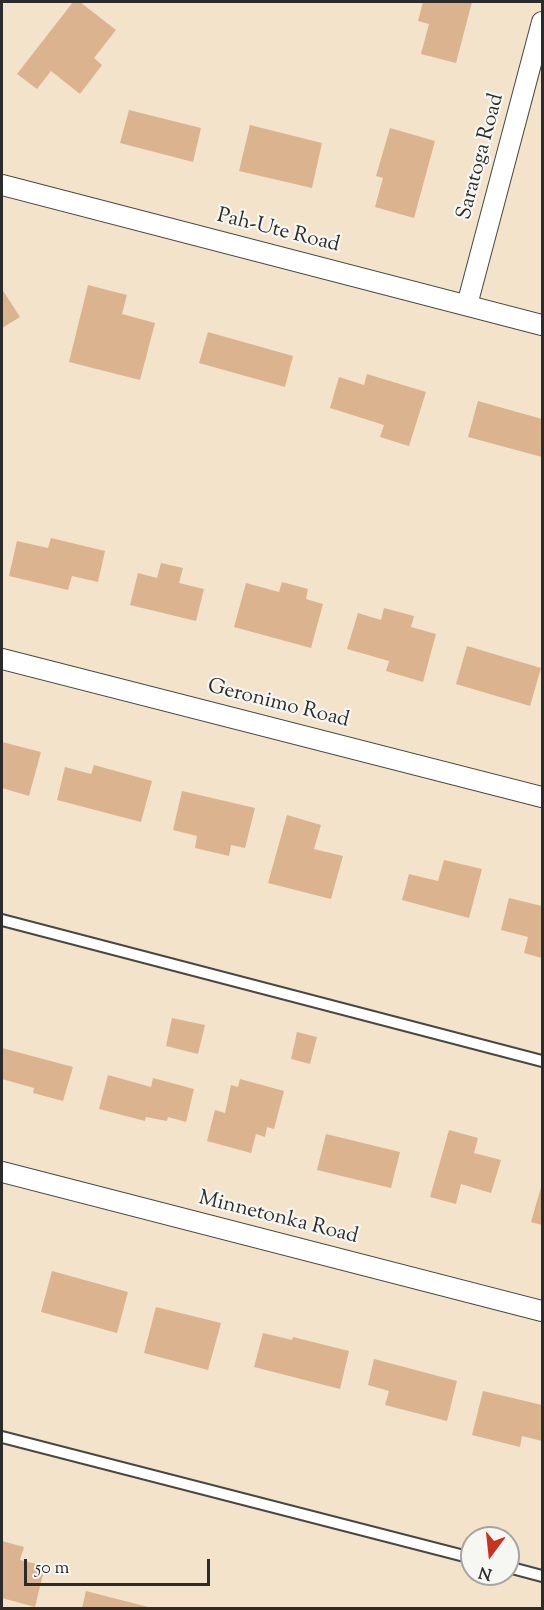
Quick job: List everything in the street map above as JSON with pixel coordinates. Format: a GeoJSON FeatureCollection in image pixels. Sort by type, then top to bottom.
{"type":"FeatureCollection","features":[{"type":"Feature","properties":{"kind":"street","name":"Saratoga Road"},"geometry":{"type":"LineString","coordinates":[[467,305],[543,22]]}},
{"type":"Feature","properties":{"kind":"street","name":"Pah-Ute Road"},"geometry":{"type":"LineString","coordinates":[[2,185],[543,325]]}},
{"type":"Feature","properties":{"kind":"street","name":"Geronimo Road"},"geometry":{"type":"LineString","coordinates":[[2,659],[543,797]]}},
{"type":"Feature","properties":{"kind":"street","name":"Minnetonka Road"},"geometry":{"type":"LineString","coordinates":[[2,1173],[543,1311]]}},
{"type":"Feature","properties":{"kind":"lane"},"geometry":{"type":"LineString","coordinates":[[2,920],[543,1061]]}},
{"type":"Feature","properties":{"kind":"lane"},"geometry":{"type":"LineString","coordinates":[[2,1437],[460,1555]]}},
{"type":"Feature","properties":{"kind":"lane"},"geometry":{"type":"LineString","coordinates":[[520,1570],[543,1576]]}},
{"type":"Feature","properties":{"kind":"building"},"geometry":{"type":"Polygon","coordinates":[[[73,2],[80,2],[116,30],[94,58],[102,65],[80,94],[51,71],[37,89],[17,74],[73,2]]]}},
{"type":"Feature","properties":{"kind":"building"},"geometry":{"type":"Polygon","coordinates":[[[423,2],[472,2],[456,63],[421,54],[429,24],[418,21],[423,2]]]}},
{"type":"Feature","properties":{"kind":"building"},"geometry":{"type":"Polygon","coordinates":[[[129,110],[201,128],[193,162],[120,143],[129,110]]]}},
{"type":"Feature","properties":{"kind":"building"},"geometry":{"type":"Polygon","coordinates":[[[250,125],[322,143],[312,188],[239,171],[250,125]]]}},
{"type":"Feature","properties":{"kind":"building"},"geometry":{"type":"Polygon","coordinates":[[[390,128],[435,141],[414,218],[375,207],[383,178],[376,176],[390,128]]]}},
{"type":"Feature","properties":{"kind":"building"},"geometry":{"type":"Polygon","coordinates":[[[88,285],[127,295],[122,314],[155,323],[140,380],[69,362],[88,285]]]}},
{"type":"Feature","properties":{"kind":"building"},"geometry":{"type":"Polygon","coordinates":[[[2,289],[20,317],[2,328],[2,289]]]}},
{"type":"Feature","properties":{"kind":"building"},"geometry":{"type":"Polygon","coordinates":[[[208,332],[293,356],[285,387],[199,363],[208,332]]]}},
{"type":"Feature","properties":{"kind":"building"},"geometry":{"type":"Polygon","coordinates":[[[367,374],[426,392],[409,446],[380,437],[384,425],[330,408],[339,377],[364,385],[367,374]]]}},
{"type":"Feature","properties":{"kind":"building"},"geometry":{"type":"Polygon","coordinates":[[[478,401],[542,419],[542,457],[468,437],[478,401]]]}},
{"type":"Feature","properties":{"kind":"building"},"geometry":{"type":"Polygon","coordinates":[[[51,538],[105,551],[98,582],[72,576],[68,590],[9,576],[17,541],[48,548],[51,538]]]}},
{"type":"Feature","properties":{"kind":"building"},"geometry":{"type":"Polygon","coordinates":[[[161,563],[183,568],[179,583],[204,589],[196,621],[130,605],[138,573],[157,578],[161,563]]]}},
{"type":"Feature","properties":{"kind":"building"},"geometry":{"type":"Polygon","coordinates":[[[282,582],[308,589],[306,599],[323,604],[311,648],[234,627],[246,583],[279,592],[282,582]]]}},
{"type":"Feature","properties":{"kind":"building"},"geometry":{"type":"Polygon","coordinates":[[[384,608],[414,616],[411,627],[436,634],[423,682],[386,671],[389,661],[347,649],[358,613],[381,620],[384,608]]]}},
{"type":"Feature","properties":{"kind":"building"},"geometry":{"type":"Polygon","coordinates":[[[467,646],[541,668],[530,706],[456,684],[467,646]]]}},
{"type":"Feature","properties":{"kind":"building"},"geometry":{"type":"Polygon","coordinates":[[[2,742],[41,752],[29,796],[2,788],[2,742]]]}},
{"type":"Feature","properties":{"kind":"building"},"geometry":{"type":"Polygon","coordinates":[[[94,765],[152,781],[141,822],[57,800],[65,767],[91,774],[94,765]]]}},
{"type":"Feature","properties":{"kind":"building"},"geometry":{"type":"Polygon","coordinates":[[[182,791],[255,808],[245,848],[231,845],[229,856],[195,848],[197,836],[173,830],[182,791]]]}},
{"type":"Feature","properties":{"kind":"building"},"geometry":{"type":"Polygon","coordinates":[[[287,815],[321,825],[314,849],[343,856],[331,899],[268,883],[287,815]]]}},
{"type":"Feature","properties":{"kind":"building"},"geometry":{"type":"Polygon","coordinates":[[[444,860],[482,869],[469,918],[402,900],[409,874],[438,881],[444,860]]]}},
{"type":"Feature","properties":{"kind":"building"},"geometry":{"type":"Polygon","coordinates":[[[509,898],[542,906],[542,958],[524,953],[528,937],[501,930],[509,898]]]}},
{"type":"Feature","properties":{"kind":"building"},"geometry":{"type":"Polygon","coordinates":[[[172,1018],[205,1025],[198,1054],[166,1046],[172,1018]]]}},
{"type":"Feature","properties":{"kind":"building"},"geometry":{"type":"Polygon","coordinates":[[[297,1032],[317,1037],[310,1064],[291,1059],[297,1032]]]}},
{"type":"Feature","properties":{"kind":"building"},"geometry":{"type":"Polygon","coordinates":[[[2,1048],[73,1067],[63,1101],[33,1093],[34,1088],[2,1079],[2,1048]]]}},
{"type":"Feature","properties":{"kind":"building"},"geometry":{"type":"Polygon","coordinates":[[[108,1075],[151,1087],[153,1078],[194,1089],[186,1122],[168,1117],[167,1121],[146,1117],[145,1121],[99,1109],[108,1075]]]}},
{"type":"Feature","properties":{"kind":"building"},"geometry":{"type":"Polygon","coordinates":[[[240,1079],[284,1091],[274,1129],[267,1127],[265,1137],[256,1134],[251,1153],[207,1141],[215,1110],[225,1113],[231,1085],[238,1087],[240,1079]]]}},
{"type":"Feature","properties":{"kind":"building"},"geometry":{"type":"Polygon","coordinates":[[[449,1130],[478,1138],[474,1153],[501,1160],[491,1193],[461,1184],[456,1204],[430,1197],[449,1130]]]}},
{"type":"Feature","properties":{"kind":"building"},"geometry":{"type":"Polygon","coordinates":[[[326,1134],[400,1152],[391,1188],[317,1170],[326,1134]]]}},
{"type":"Feature","properties":{"kind":"building"},"geometry":{"type":"Polygon","coordinates":[[[542,1184],[542,1225],[531,1222],[542,1184]]]}},
{"type":"Feature","properties":{"kind":"building"},"geometry":{"type":"Polygon","coordinates":[[[52,1271],[128,1292],[117,1333],[41,1312],[52,1271]]]}},
{"type":"Feature","properties":{"kind":"building"},"geometry":{"type":"Polygon","coordinates":[[[156,1307],[221,1323],[208,1370],[144,1353],[156,1307]]]}},
{"type":"Feature","properties":{"kind":"building"},"geometry":{"type":"Polygon","coordinates":[[[263,1333],[292,1340],[293,1337],[349,1351],[340,1389],[254,1367],[263,1333]]]}},
{"type":"Feature","properties":{"kind":"building"},"geometry":{"type":"Polygon","coordinates":[[[374,1359],[457,1381],[447,1421],[385,1405],[389,1391],[368,1385],[374,1359]]]}},
{"type":"Feature","properties":{"kind":"building"},"geometry":{"type":"Polygon","coordinates":[[[483,1391],[542,1405],[542,1441],[522,1436],[520,1447],[472,1435],[483,1391]]]}},
{"type":"Feature","properties":{"kind":"building"},"geometry":{"type":"Polygon","coordinates":[[[2,1541],[24,1547],[20,1560],[45,1566],[35,1607],[2,1598],[2,1541]]]}},
{"type":"Feature","properties":{"kind":"building"},"geometry":{"type":"Polygon","coordinates":[[[86,1591],[152,1608],[82,1608],[86,1591]]]}}]}
